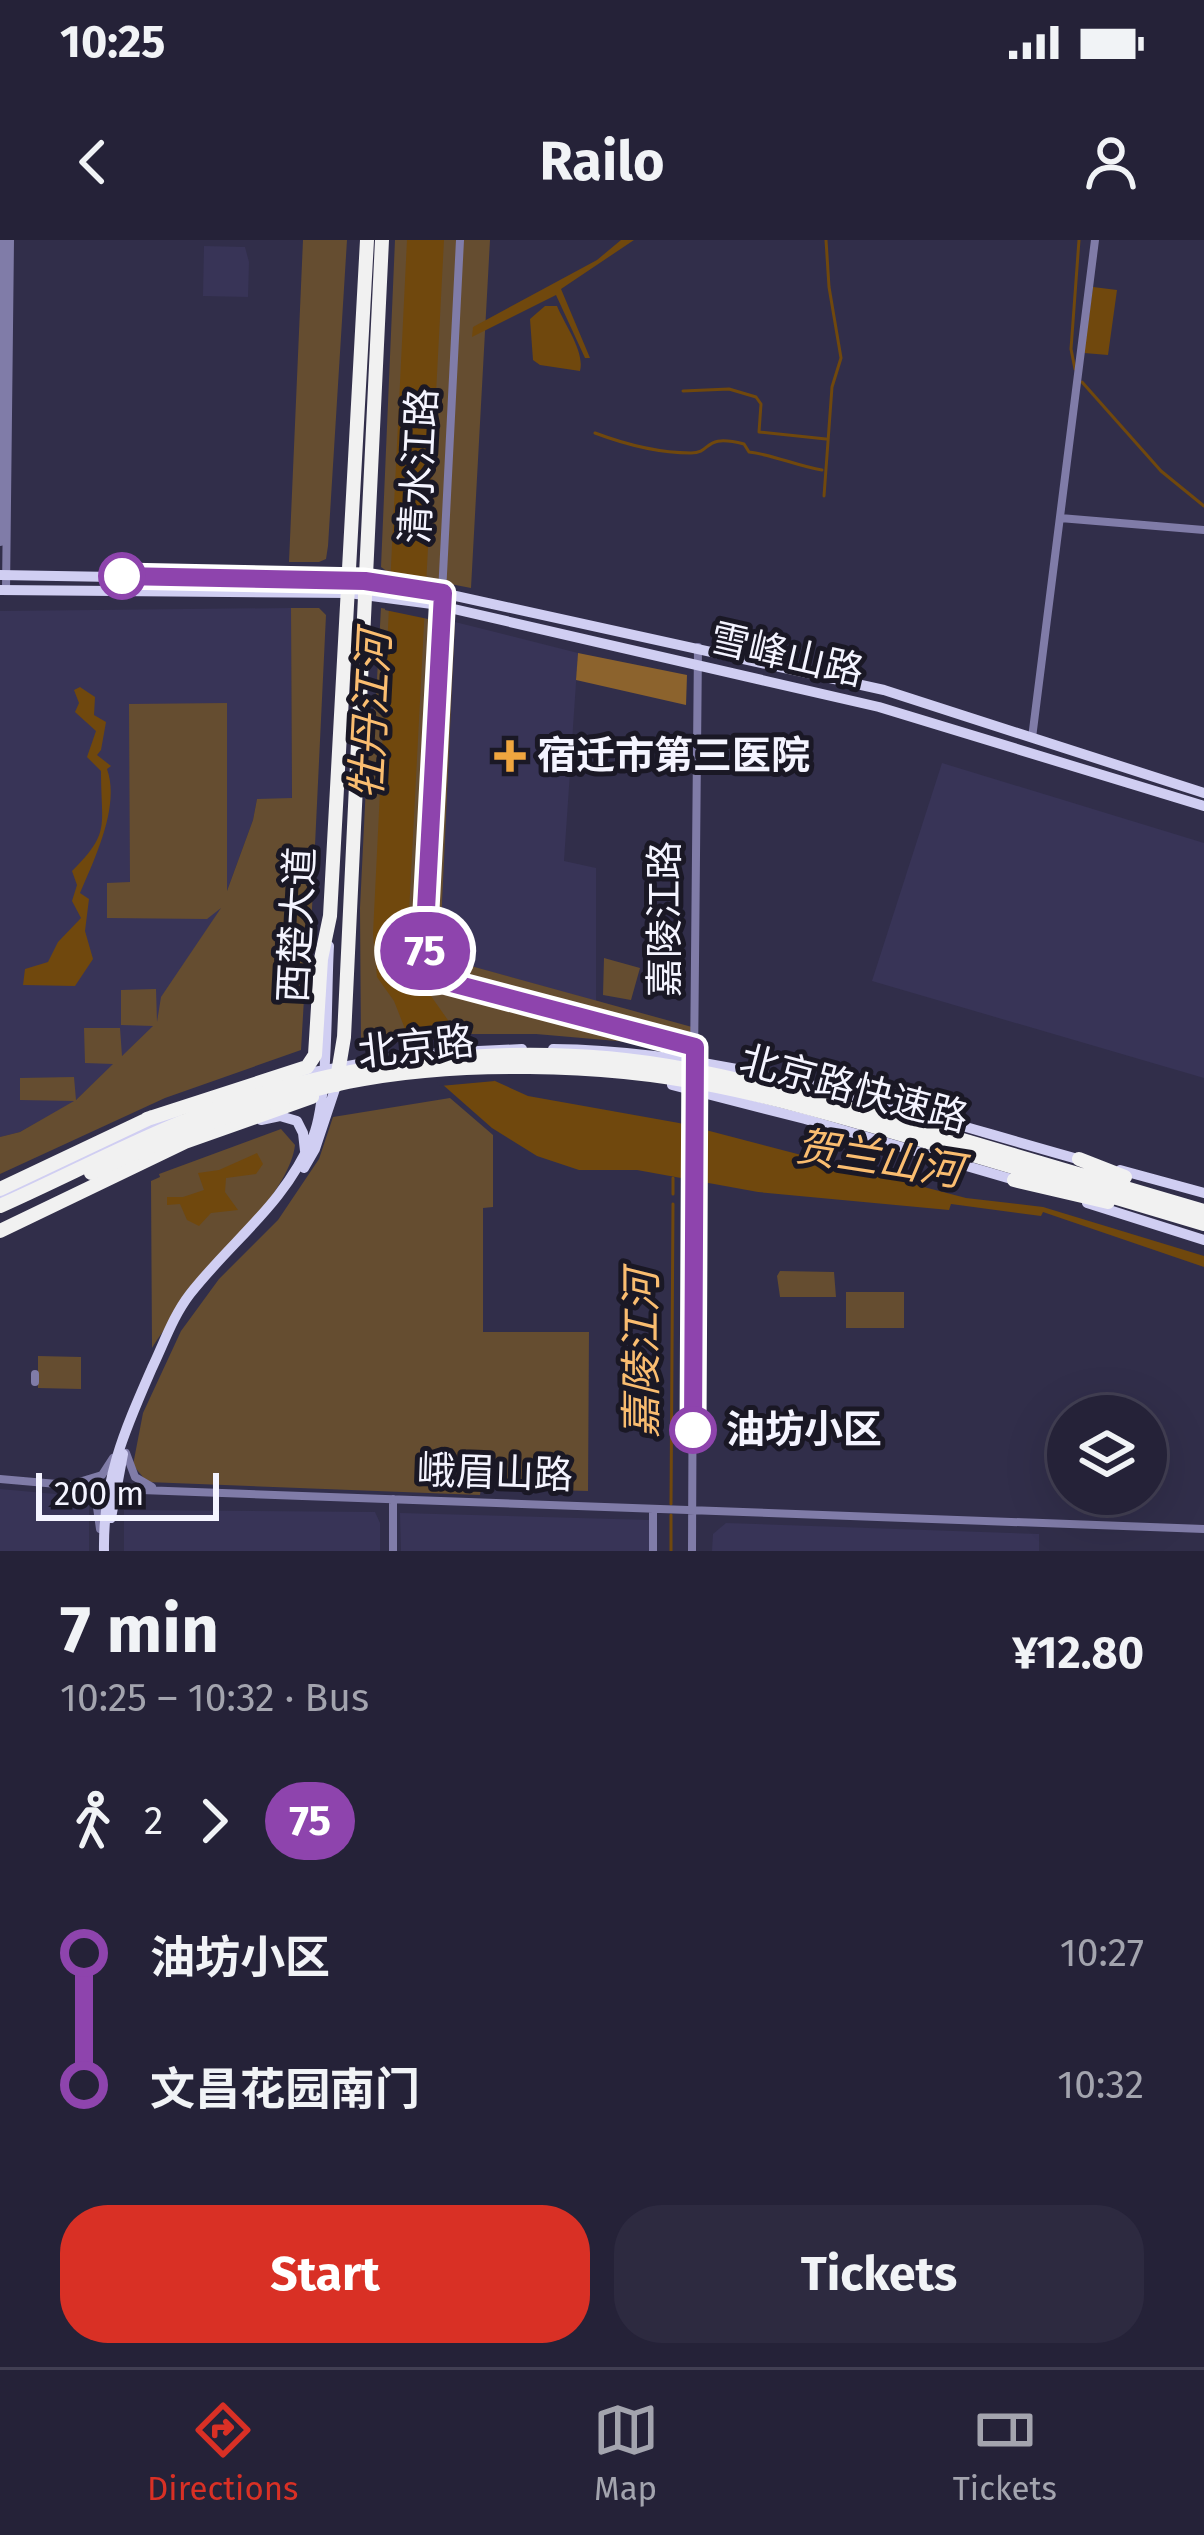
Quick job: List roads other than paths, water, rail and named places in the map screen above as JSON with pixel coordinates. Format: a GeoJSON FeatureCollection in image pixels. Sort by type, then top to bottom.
{"type":"FeatureCollection","features":[{"type":"Feature","properties":{"kind":"highway","name":"西楚大道"},"geometry":{"type":"LineString","coordinates":[[326,1091],[341,1066],[368,240]]}},
{"type":"Feature","properties":{"kind":"highway","name":"西楚大道"},"geometry":{"type":"LineString","coordinates":[[330,916],[382,240]]}},
{"type":"Feature","properties":{"kind":"highway"},"geometry":{"type":"LineString","coordinates":[[0,1198],[99,1140],[313,1061],[321,959],[330,916]]}},
{"type":"Feature","properties":{"kind":"highway","name":"北京路快速路"},"geometry":{"type":"LineString","coordinates":[[0,1198],[244,1099],[345,1073],[404,1064],[550,1056],[662,1065],[941,1140],[1204,1227]]}},
{"type":"Feature","properties":{"kind":"highway","name":"北京路快速路"},"geometry":{"type":"LineString","coordinates":[[0,1216],[169,1138],[240,1112],[351,1082],[536,1068],[713,1085],[1204,1207]]}},
{"type":"Feature","properties":{"kind":"highway"},"geometry":{"type":"LineString","coordinates":[[184,1107],[261,1084]]}},
{"type":"Feature","properties":{"kind":"highway"},"geometry":{"type":"LineString","coordinates":[[0,1229],[128,1168],[326,1091]]}},
{"type":"Feature","properties":{"kind":"highway"},"geometry":{"type":"LineString","coordinates":[[1079,1159],[1204,1207]]}},
{"type":"Feature","properties":{"kind":"highway"},"geometry":{"type":"LineString","coordinates":[[1014,1180],[1204,1227]]}},
{"type":"Feature","properties":{"kind":"main road"},"geometry":{"type":"LineString","coordinates":[[3,575],[357,588]]}},
{"type":"Feature","properties":{"kind":"main road"},"geometry":{"type":"LineString","coordinates":[[3,590],[357,588]]}},
{"type":"Feature","properties":{"kind":"main road","name":"雪峰山路"},"geometry":{"type":"LineString","coordinates":[[357,588],[698,647],[884,690],[1204,793]]}},
{"type":"Feature","properties":{"kind":"main road","name":"雪峰山路"},"geometry":{"type":"LineString","coordinates":[[437,599],[879,707],[1204,806]]}},
{"type":"Feature","properties":{"kind":"main road"},"geometry":{"type":"LineString","coordinates":[[348,915],[350,1045],[361,1057],[389,1058]]}},
{"type":"Feature","properties":{"kind":"main road","name":"西楚大道"},"geometry":{"type":"LineString","coordinates":[[121,1449],[200,1291],[258,1231],[315,1149],[326,1091],[322,1070],[330,916]]}},
{"type":"Feature","properties":{"kind":"main road","name":"北京路"},"geometry":{"type":"LineString","coordinates":[[0,1198],[172,1117],[261,1084],[389,1058],[477,1049],[605,1051],[802,1083],[1204,1193]]}},
{"type":"Feature","properties":{"kind":"main road","name":"北京路"},"geometry":{"type":"LineString","coordinates":[[0,1229],[135,1158],[273,1103],[326,1091],[492,1072],[577,1074],[694,1090],[1014,1180],[1204,1240]]}},
{"type":"Feature","properties":{"kind":"main road","name":"西楚大道"},"geometry":{"type":"LineString","coordinates":[[105,1551],[110,1488],[121,1449],[180,1307],[263,1217],[305,1151],[326,1091]]}},
{"type":"Feature","properties":{"kind":"main road"},"geometry":{"type":"LineString","coordinates":[[217,1131],[289,1118],[301,1127],[305,1151]]}},
{"type":"Feature","properties":{"kind":"main road","name":"西楚大道"},"geometry":{"type":"LineString","coordinates":[[105,1551],[111,1521],[110,1488]]}},
{"type":"Feature","properties":{"kind":"street"},"geometry":{"type":"LineString","coordinates":[[0,542],[7,240]]}},
{"type":"Feature","properties":{"kind":"street"},"geometry":{"type":"LineString","coordinates":[[3,590],[7,240]]}},
{"type":"Feature","properties":{"kind":"street","name":"清水江路"},"geometry":{"type":"LineString","coordinates":[[460,240],[437,599],[427,967],[436,979],[695,1047]]}},
{"type":"Feature","properties":{"kind":"street"},"geometry":{"type":"LineString","coordinates":[[1032,738],[1095,240]]}},
{"type":"Feature","properties":{"kind":"street"},"geometry":{"type":"LineString","coordinates":[[1060,518],[1204,530]]}},
{"type":"Feature","properties":{"kind":"street","name":"嘉陵江路"},"geometry":{"type":"LineString","coordinates":[[692,1551],[698,647]]}},
{"type":"Feature","properties":{"kind":"street"},"geometry":{"type":"LineString","coordinates":[[66,1484],[102,1475],[121,1449],[132,1472],[158,1490]]}},
{"type":"Feature","properties":{"kind":"street","name":"峨眉山路"},"geometry":{"type":"LineString","coordinates":[[0,1479],[158,1490],[1204,1529]]}},
{"type":"Feature","properties":{"kind":"street"},"geometry":{"type":"LineString","coordinates":[[66,1484],[86,1490],[95,1500],[105,1551]]}},
{"type":"Feature","properties":{"kind":"street"},"geometry":{"type":"LineString","coordinates":[[111,1521],[121,1499],[158,1490]]}},
{"type":"Feature","properties":{"kind":"street"},"geometry":{"type":"LineString","coordinates":[[393,1499],[393,1551]]}},
{"type":"Feature","properties":{"kind":"street"},"geometry":{"type":"LineString","coordinates":[[653,1509],[653,1551]]}},
{"type":"Feature","properties":{"kind":"waterway"},"geometry":{"type":"LineString","coordinates":[[824,496],[832,387],[841,358],[826,240]]}},
{"type":"Feature","properties":{"kind":"waterway"},"geometry":{"type":"LineString","coordinates":[[1075,369],[1071,349],[1079,240]]}},
{"type":"Feature","properties":{"kind":"waterway"},"geometry":{"type":"LineString","coordinates":[[1082,382],[1161,471],[1204,506]]}},
{"type":"Feature","properties":{"kind":"waterway"},"geometry":{"type":"LineString","coordinates":[[683,391],[729,389],[756,397],[761,404],[759,432],[826,439]]}},
{"type":"Feature","properties":{"kind":"waterway"},"geometry":{"type":"LineString","coordinates":[[595,433],[678,453],[731,441],[744,444],[749,452],[822,470]]}},
{"type":"Feature","properties":{"kind":"waterway","name":"嘉陵江河"},"geometry":{"type":"LineString","coordinates":[[673,1178],[673,1194]]}},
{"type":"Feature","properties":{"kind":"waterway","name":"嘉陵江河"},"geometry":{"type":"LineString","coordinates":[[671,1504],[673,1204]]}},
{"type":"Feature","properties":{"kind":"waterway","name":"嘉陵江河"},"geometry":{"type":"LineString","coordinates":[[671,1515],[671,1551]]}},
{"type":"Feature","properties":{"kind":"place","name":"宿迁市第三医院"},"geometry":{"type":"Point","coordinates":[510,756]}},
{"type":"Feature","properties":{"kind":"place","name":"油坊小区"},"geometry":{"type":"Point","coordinates":[693,1430]}},
{"type":"Feature","properties":{"kind":"water label","name":"牡丹江河"},"geometry":{"type":"Point","coordinates":[371,715]}},
{"type":"Feature","properties":{"kind":"water label","name":"贺兰山河"},"geometry":{"type":"Point","coordinates":[879,1159]}}]}
